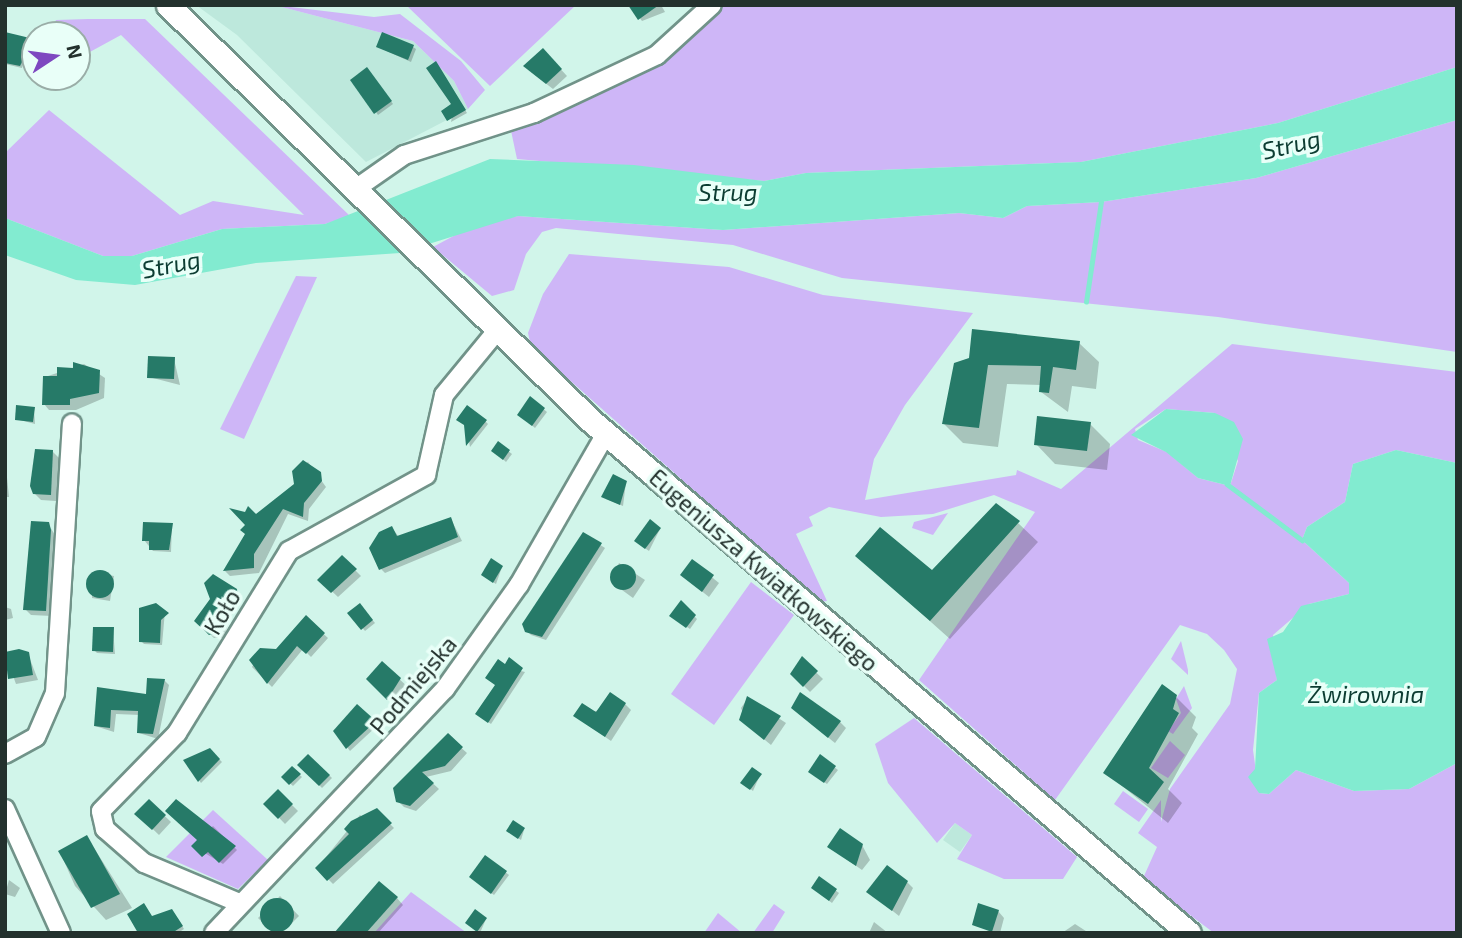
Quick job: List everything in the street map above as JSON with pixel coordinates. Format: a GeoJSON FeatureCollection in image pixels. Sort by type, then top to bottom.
{"type":"FeatureCollection","features":[{"type":"Feature","properties":{"kind":"street"},"geometry":{"type":"LineString","coordinates":[[360,196],[404,155],[534,113],[657,55],[684,37],[712,5]]}},
{"type":"Feature","properties":{"kind":"street","name":"Eugeniusza Kwiatkowskiego"},"geometry":{"type":"LineString","coordinates":[[171,6],[496,332],[606,434],[1189,933]]}},
{"type":"Feature","properties":{"kind":"street","name":"Koło"},"geometry":{"type":"LineString","coordinates":[[237,902],[144,863],[105,830],[101,811],[177,733],[289,551],[426,475],[438,443],[444,395],[496,332]]}},
{"type":"Feature","properties":{"kind":"street"},"geometry":{"type":"LineString","coordinates":[[5,754],[36,737],[55,693],[72,424]]}},
{"type":"Feature","properties":{"kind":"street","name":"Podmiejska"},"geometry":{"type":"LineString","coordinates":[[214,933],[237,902],[410,732],[461,668],[519,585],[606,434]]}},
{"type":"Feature","properties":{"kind":"street"},"geometry":{"type":"LineString","coordinates":[[5,809],[61,933]]}},
{"type":"Feature","properties":{"kind":"shaded area"},"geometry":{"type":"Polygon","coordinates":[[[196,5],[274,5],[413,41],[454,81],[468,109],[366,162],[237,35],[196,5]]]}},
{"type":"Feature","properties":{"kind":"shaded area"},"geometry":{"type":"Polygon","coordinates":[[[274,5],[374,17],[400,14],[461,61],[485,90],[468,109],[454,81],[413,41],[274,5]]]}},
{"type":"Feature","properties":{"kind":"shaded area"},"geometry":{"type":"Polygon","coordinates":[[[348,5],[576,5],[490,86],[407,6],[348,5]]]}},
{"type":"Feature","properties":{"kind":"shaded area"},"geometry":{"type":"Polygon","coordinates":[[[705,5],[1457,5],[1457,67],[1278,123],[1081,162],[806,173],[764,181],[517,159],[510,126],[648,54],[705,5]]]}},
{"type":"Feature","properties":{"kind":"shaded area"},"geometry":{"type":"Polygon","coordinates":[[[145,19],[350,216],[325,224],[222,229],[132,256],[103,256],[5,218],[5,153],[49,110],[180,215],[213,201],[304,215],[121,35],[91,51],[91,21],[56,20],[145,19]]]}},
{"type":"Feature","properties":{"kind":"shaded area"},"geometry":{"type":"Polygon","coordinates":[[[1457,120],[1457,352],[1218,317],[842,278],[733,245],[556,228],[542,232],[526,254],[514,290],[492,296],[433,247],[474,225],[518,216],[723,230],[959,213],[1003,218],[1027,206],[1101,202],[1256,178],[1457,120]]]}},
{"type":"Feature","properties":{"kind":"shaded area"},"geometry":{"type":"Polygon","coordinates":[[[569,254],[729,267],[823,295],[973,313],[905,405],[874,459],[865,500],[1016,475],[1017,470],[1061,489],[1232,344],[1457,372],[1457,463],[1396,450],[1353,464],[1345,502],[1307,527],[1302,540],[1349,583],[1349,594],[1309,604],[1273,635],[1277,680],[1259,693],[1253,750],[1259,793],[1269,794],[1296,770],[1354,791],[1409,789],[1457,763],[1457,933],[1214,933],[1170,900],[1144,876],[1157,847],[1138,833],[1161,800],[1161,822],[1170,789],[1230,704],[1237,669],[1224,650],[1207,634],[1180,625],[1055,800],[919,680],[1035,512],[994,495],[933,514],[881,517],[829,507],[809,517],[813,526],[796,534],[827,601],[820,602],[531,346],[528,333],[543,294],[569,254]],[[1166,409],[1135,429],[1138,440],[1167,452],[1198,478],[1230,486],[1238,461],[1215,413],[1166,409]]]}},
{"type":"Feature","properties":{"kind":"shaded area"},"geometry":{"type":"Polygon","coordinates":[[[296,276],[317,277],[244,439],[220,429],[296,276]]]}},
{"type":"Feature","properties":{"kind":"shaded area"},"geometry":{"type":"Polygon","coordinates":[[[948,513],[933,535],[912,528],[914,522],[948,513]]]}},
{"type":"Feature","properties":{"kind":"shaded area"},"geometry":{"type":"Polygon","coordinates":[[[751,582],[794,615],[714,725],[671,694],[751,582]]]}},
{"type":"Feature","properties":{"kind":"shaded area"},"geometry":{"type":"Polygon","coordinates":[[[1181,641],[1188,670],[1188,675],[1171,659],[1181,641]]]}},
{"type":"Feature","properties":{"kind":"shaded area"},"geometry":{"type":"Polygon","coordinates":[[[1184,686],[1192,708],[1173,734],[1168,731],[1181,713],[1176,699],[1184,686]]]}},
{"type":"Feature","properties":{"kind":"shaded area"},"geometry":{"type":"Polygon","coordinates":[[[914,718],[1077,857],[1063,879],[1004,879],[957,859],[972,835],[955,823],[937,843],[888,783],[875,744],[914,718]]]}},
{"type":"Feature","properties":{"kind":"shaded area"},"geometry":{"type":"Polygon","coordinates":[[[1170,741],[1185,755],[1168,778],[1151,768],[1170,741]]]}},
{"type":"Feature","properties":{"kind":"shaded area"},"geometry":{"type":"Polygon","coordinates":[[[1123,791],[1148,809],[1139,822],[1114,804],[1123,791]]]}},
{"type":"Feature","properties":{"kind":"shaded area"},"geometry":{"type":"Polygon","coordinates":[[[213,810],[268,860],[238,889],[166,857],[213,810]]]}},
{"type":"Feature","properties":{"kind":"shaded area"},"geometry":{"type":"Polygon","coordinates":[[[955,823],[972,835],[960,852],[943,840],[955,823]]]}},
{"type":"Feature","properties":{"kind":"shaded area"},"geometry":{"type":"Polygon","coordinates":[[[411,892],[467,933],[374,933],[411,892]]]}},
{"type":"Feature","properties":{"kind":"shaded area"},"geometry":{"type":"Polygon","coordinates":[[[774,904],[785,912],[772,933],[753,933],[774,904]]]}},
{"type":"Feature","properties":{"kind":"shaded area"},"geometry":{"type":"Polygon","coordinates":[[[718,913],[742,933],[704,933],[718,913]]]}},
{"type":"Feature","properties":{"kind":"water","name":"Strug"},"geometry":{"type":"Polygon","coordinates":[[[1457,67],[1457,120],[1256,178],[1101,202],[1027,206],[1003,218],[959,213],[723,230],[518,216],[400,253],[256,263],[135,285],[76,280],[5,255],[5,218],[103,256],[132,256],[222,229],[325,224],[490,159],[634,165],[764,181],[806,173],[1081,162],[1278,123],[1457,67]]]}},
{"type":"Feature","properties":{"kind":"water"},"geometry":{"type":"Polygon","coordinates":[[[1166,409],[1215,413],[1234,422],[1243,439],[1230,486],[1198,478],[1166,452],[1131,435],[1166,409]]]}},
{"type":"Feature","properties":{"kind":"water","name":"Żwirownia"},"geometry":{"type":"Polygon","coordinates":[[[1396,450],[1457,463],[1457,763],[1409,789],[1354,791],[1296,770],[1269,794],[1259,793],[1248,777],[1255,769],[1259,693],[1277,680],[1267,639],[1283,632],[1301,606],[1349,594],[1349,583],[1302,540],[1307,527],[1345,502],[1353,464],[1396,450]]]}},
{"type":"Feature","properties":{"kind":"building"},"geometry":{"type":"Polygon","coordinates":[[[628,5],[659,5],[638,20],[628,5]]]}},
{"type":"Feature","properties":{"kind":"building"},"geometry":{"type":"Polygon","coordinates":[[[5,32],[21,36],[20,66],[5,63],[5,32]]]}},
{"type":"Feature","properties":{"kind":"building"},"geometry":{"type":"Polygon","coordinates":[[[382,32],[414,45],[408,60],[376,47],[382,32]]]}},
{"type":"Feature","properties":{"kind":"building"},"geometry":{"type":"Polygon","coordinates":[[[543,48],[562,69],[546,84],[523,66],[543,48]]]}},
{"type":"Feature","properties":{"kind":"building"},"geometry":{"type":"Polygon","coordinates":[[[436,61],[466,110],[447,121],[441,111],[451,104],[426,68],[436,61]]]}},
{"type":"Feature","properties":{"kind":"building"},"geometry":{"type":"Polygon","coordinates":[[[367,67],[392,101],[374,114],[350,80],[367,67]]]}},
{"type":"Feature","properties":{"kind":"building"},"geometry":{"type":"Polygon","coordinates":[[[972,329],[1080,341],[1076,370],[1053,367],[1049,393],[1039,392],[1041,366],[988,365],[979,428],[942,424],[954,363],[969,358],[972,329]]]}},
{"type":"Feature","properties":{"kind":"building"},"geometry":{"type":"Polygon","coordinates":[[[148,356],[175,357],[174,379],[147,378],[148,356]]]}},
{"type":"Feature","properties":{"kind":"building"},"geometry":{"type":"Polygon","coordinates":[[[73,362],[100,370],[99,393],[70,399],[70,405],[42,405],[43,376],[57,376],[57,367],[73,368],[73,362]]]}},
{"type":"Feature","properties":{"kind":"building"},"geometry":{"type":"Polygon","coordinates":[[[530,396],[545,408],[532,426],[517,415],[530,396]]]}},
{"type":"Feature","properties":{"kind":"building"},"geometry":{"type":"Polygon","coordinates":[[[16,405],[35,407],[33,422],[15,420],[16,405]]]}},
{"type":"Feature","properties":{"kind":"building"},"geometry":{"type":"Polygon","coordinates":[[[467,405],[487,420],[466,446],[464,425],[456,420],[467,405]]]}},
{"type":"Feature","properties":{"kind":"building"},"geometry":{"type":"Polygon","coordinates":[[[1037,416],[1091,422],[1087,451],[1034,445],[1037,416]]]}},
{"type":"Feature","properties":{"kind":"building"},"geometry":{"type":"Polygon","coordinates":[[[498,441],[510,450],[503,460],[491,451],[498,441]]]}},
{"type":"Feature","properties":{"kind":"building"},"geometry":{"type":"Polygon","coordinates":[[[35,449],[53,450],[51,495],[33,494],[30,486],[35,449]]]}},
{"type":"Feature","properties":{"kind":"building"},"geometry":{"type":"Polygon","coordinates":[[[303,460],[321,472],[322,481],[304,503],[303,517],[283,509],[254,554],[254,568],[223,571],[245,534],[240,530],[245,525],[229,508],[245,512],[248,506],[256,514],[294,484],[292,471],[303,460]]]}},
{"type":"Feature","properties":{"kind":"building"},"geometry":{"type":"Polygon","coordinates":[[[613,474],[627,481],[620,505],[601,497],[613,474]]]}},
{"type":"Feature","properties":{"kind":"building"},"geometry":{"type":"Polygon","coordinates":[[[996,503],[1020,521],[930,621],[855,556],[880,527],[932,570],[996,503]]]}},
{"type":"Feature","properties":{"kind":"building"},"geometry":{"type":"Polygon","coordinates":[[[451,517],[458,537],[379,570],[369,548],[379,532],[392,526],[397,536],[451,517]]]}},
{"type":"Feature","properties":{"kind":"building"},"geometry":{"type":"Polygon","coordinates":[[[650,519],[661,528],[645,549],[634,541],[650,519]]]}},
{"type":"Feature","properties":{"kind":"building"},"geometry":{"type":"Polygon","coordinates":[[[31,521],[49,522],[51,530],[46,611],[23,610],[31,521]]]}},
{"type":"Feature","properties":{"kind":"building"},"geometry":{"type":"Polygon","coordinates":[[[143,522],[173,523],[169,550],[149,550],[149,541],[142,541],[143,522]]]}},
{"type":"Feature","properties":{"kind":"building"},"geometry":{"type":"Polygon","coordinates":[[[583,532],[602,543],[542,637],[525,632],[522,624],[583,532]]]}},
{"type":"Feature","properties":{"kind":"building"},"geometry":{"type":"Polygon","coordinates":[[[342,555],[357,569],[331,593],[317,580],[342,555]]]}},
{"type":"Feature","properties":{"kind":"building"},"geometry":{"type":"Polygon","coordinates":[[[491,558],[503,566],[493,583],[481,575],[491,558]]]}},
{"type":"Feature","properties":{"kind":"building"},"geometry":{"type":"Polygon","coordinates":[[[692,559],[714,575],[702,592],[680,575],[692,559]]]}},
{"type":"Feature","properties":{"kind":"building"},"geometry":{"type":"Polygon","coordinates":[[[623,564],[632,568],[636,577],[632,586],[623,590],[614,586],[610,577],[614,568],[623,564]]]}},
{"type":"Feature","properties":{"kind":"building"},"geometry":{"type":"Polygon","coordinates":[[[100,570],[110,574],[114,584],[110,594],[100,598],[90,594],[86,584],[90,574],[100,570]]]}},
{"type":"Feature","properties":{"kind":"building"},"geometry":{"type":"Polygon","coordinates":[[[213,574],[237,589],[238,598],[224,613],[219,634],[209,635],[194,621],[210,599],[204,583],[213,574]]]}},
{"type":"Feature","properties":{"kind":"building"},"geometry":{"type":"Polygon","coordinates":[[[681,600],[696,615],[686,628],[669,616],[681,600]]]}},
{"type":"Feature","properties":{"kind":"building"},"geometry":{"type":"Polygon","coordinates":[[[156,603],[169,613],[161,620],[160,643],[139,642],[139,608],[156,603]]]}},
{"type":"Feature","properties":{"kind":"building"},"geometry":{"type":"Polygon","coordinates":[[[360,603],[373,620],[361,630],[347,613],[360,603]]]}},
{"type":"Feature","properties":{"kind":"building"},"geometry":{"type":"Polygon","coordinates":[[[306,615],[325,633],[306,654],[297,646],[267,684],[249,660],[260,648],[276,649],[306,615]]]}},
{"type":"Feature","properties":{"kind":"building"},"geometry":{"type":"Polygon","coordinates":[[[93,627],[114,627],[113,652],[92,651],[93,627]]]}},
{"type":"Feature","properties":{"kind":"building"},"geometry":{"type":"Polygon","coordinates":[[[19,649],[29,652],[33,675],[8,679],[5,652],[19,649]]]}},
{"type":"Feature","properties":{"kind":"building"},"geometry":{"type":"Polygon","coordinates":[[[802,656],[818,671],[803,687],[790,674],[802,656]]]}},
{"type":"Feature","properties":{"kind":"building"},"geometry":{"type":"Polygon","coordinates":[[[509,657],[523,668],[488,723],[475,714],[495,685],[485,678],[498,659],[505,664],[509,657]]]}},
{"type":"Feature","properties":{"kind":"building"},"geometry":{"type":"Polygon","coordinates":[[[382,661],[401,678],[387,700],[366,679],[382,661]]]}},
{"type":"Feature","properties":{"kind":"building"},"geometry":{"type":"Polygon","coordinates":[[[147,678],[165,679],[153,734],[137,733],[138,711],[111,710],[110,728],[94,726],[97,687],[146,694],[147,678]]]}},
{"type":"Feature","properties":{"kind":"building"},"geometry":{"type":"Polygon","coordinates":[[[1162,684],[1177,695],[1173,709],[1179,713],[1149,768],[1164,782],[1148,804],[1103,773],[1162,684]]]}},
{"type":"Feature","properties":{"kind":"building"},"geometry":{"type":"Polygon","coordinates":[[[610,692],[626,703],[605,737],[573,716],[582,703],[596,712],[610,692]]]}},
{"type":"Feature","properties":{"kind":"building"},"geometry":{"type":"Polygon","coordinates":[[[800,692],[841,721],[828,738],[791,708],[800,692]]]}},
{"type":"Feature","properties":{"kind":"building"},"geometry":{"type":"Polygon","coordinates":[[[747,696],[781,716],[764,740],[739,720],[747,696]]]}},
{"type":"Feature","properties":{"kind":"building"},"geometry":{"type":"Polygon","coordinates":[[[357,704],[376,721],[346,749],[333,731],[357,704]]]}},
{"type":"Feature","properties":{"kind":"building"},"geometry":{"type":"Polygon","coordinates":[[[448,733],[463,747],[445,766],[422,772],[434,783],[410,806],[396,802],[393,788],[448,733]]]}},
{"type":"Feature","properties":{"kind":"building"},"geometry":{"type":"Polygon","coordinates":[[[210,748],[220,759],[198,782],[183,760],[210,748]]]}},
{"type":"Feature","properties":{"kind":"building"},"geometry":{"type":"Polygon","coordinates":[[[308,754],[330,775],[319,786],[297,765],[308,754]]]}},
{"type":"Feature","properties":{"kind":"building"},"geometry":{"type":"Polygon","coordinates":[[[820,754],[836,766],[824,783],[808,772],[820,754]]]}},
{"type":"Feature","properties":{"kind":"building"},"geometry":{"type":"Polygon","coordinates":[[[292,766],[301,774],[289,785],[281,777],[292,766]]]}},
{"type":"Feature","properties":{"kind":"building"},"geometry":{"type":"Polygon","coordinates":[[[752,767],[762,774],[750,790],[740,783],[752,767]]]}},
{"type":"Feature","properties":{"kind":"building"},"geometry":{"type":"Polygon","coordinates":[[[278,789],[293,804],[278,819],[263,804],[278,789]]]}},
{"type":"Feature","properties":{"kind":"building"},"geometry":{"type":"Polygon","coordinates":[[[149,799],[166,815],[152,830],[134,814],[149,799]]]}},
{"type":"Feature","properties":{"kind":"building"},"geometry":{"type":"Polygon","coordinates":[[[176,799],[236,846],[219,863],[208,852],[202,857],[191,846],[197,840],[165,811],[176,799]]]}},
{"type":"Feature","properties":{"kind":"building"},"geometry":{"type":"Polygon","coordinates":[[[377,808],[392,823],[327,881],[315,868],[349,834],[344,829],[351,821],[377,808]]]}},
{"type":"Feature","properties":{"kind":"building"},"geometry":{"type":"Polygon","coordinates":[[[513,820],[525,828],[518,839],[506,831],[513,820]]]}},
{"type":"Feature","properties":{"kind":"building"},"geometry":{"type":"Polygon","coordinates":[[[840,828],[863,844],[856,866],[827,847],[840,828]]]}},
{"type":"Feature","properties":{"kind":"building"},"geometry":{"type":"Polygon","coordinates":[[[87,835],[120,894],[91,908],[58,851],[87,835]]]}},
{"type":"Feature","properties":{"kind":"building"},"geometry":{"type":"Polygon","coordinates":[[[485,855],[507,871],[491,894],[469,877],[485,855]]]}},
{"type":"Feature","properties":{"kind":"building"},"geometry":{"type":"Polygon","coordinates":[[[887,865],[908,881],[892,911],[866,892],[887,865]]]}},
{"type":"Feature","properties":{"kind":"building"},"geometry":{"type":"Polygon","coordinates":[[[819,876],[837,889],[829,901],[811,888],[819,876]]]}},
{"type":"Feature","properties":{"kind":"building"},"geometry":{"type":"Polygon","coordinates":[[[379,881],[398,897],[366,933],[334,933],[379,881]]]}},
{"type":"Feature","properties":{"kind":"building"},"geometry":{"type":"Polygon","coordinates":[[[277,898],[289,903],[294,915],[289,927],[277,932],[265,927],[260,915],[265,903],[277,898]]]}},
{"type":"Feature","properties":{"kind":"building"},"geometry":{"type":"Polygon","coordinates":[[[144,903],[152,916],[172,909],[183,926],[172,933],[138,933],[127,914],[144,903]]]}},
{"type":"Feature","properties":{"kind":"building"},"geometry":{"type":"Polygon","coordinates":[[[978,903],[999,910],[992,932],[972,925],[978,903]]]}},
{"type":"Feature","properties":{"kind":"building"},"geometry":{"type":"Polygon","coordinates":[[[475,909],[487,918],[477,932],[465,923],[475,909]]]}},
{"type":"Feature","properties":{"kind":"waterway"},"geometry":{"type":"LineString","coordinates":[[1086,302],[1101,202]]}},
{"type":"Feature","properties":{"kind":"waterway"},"geometry":{"type":"LineString","coordinates":[[1227,484],[1302,540]]}}]}
